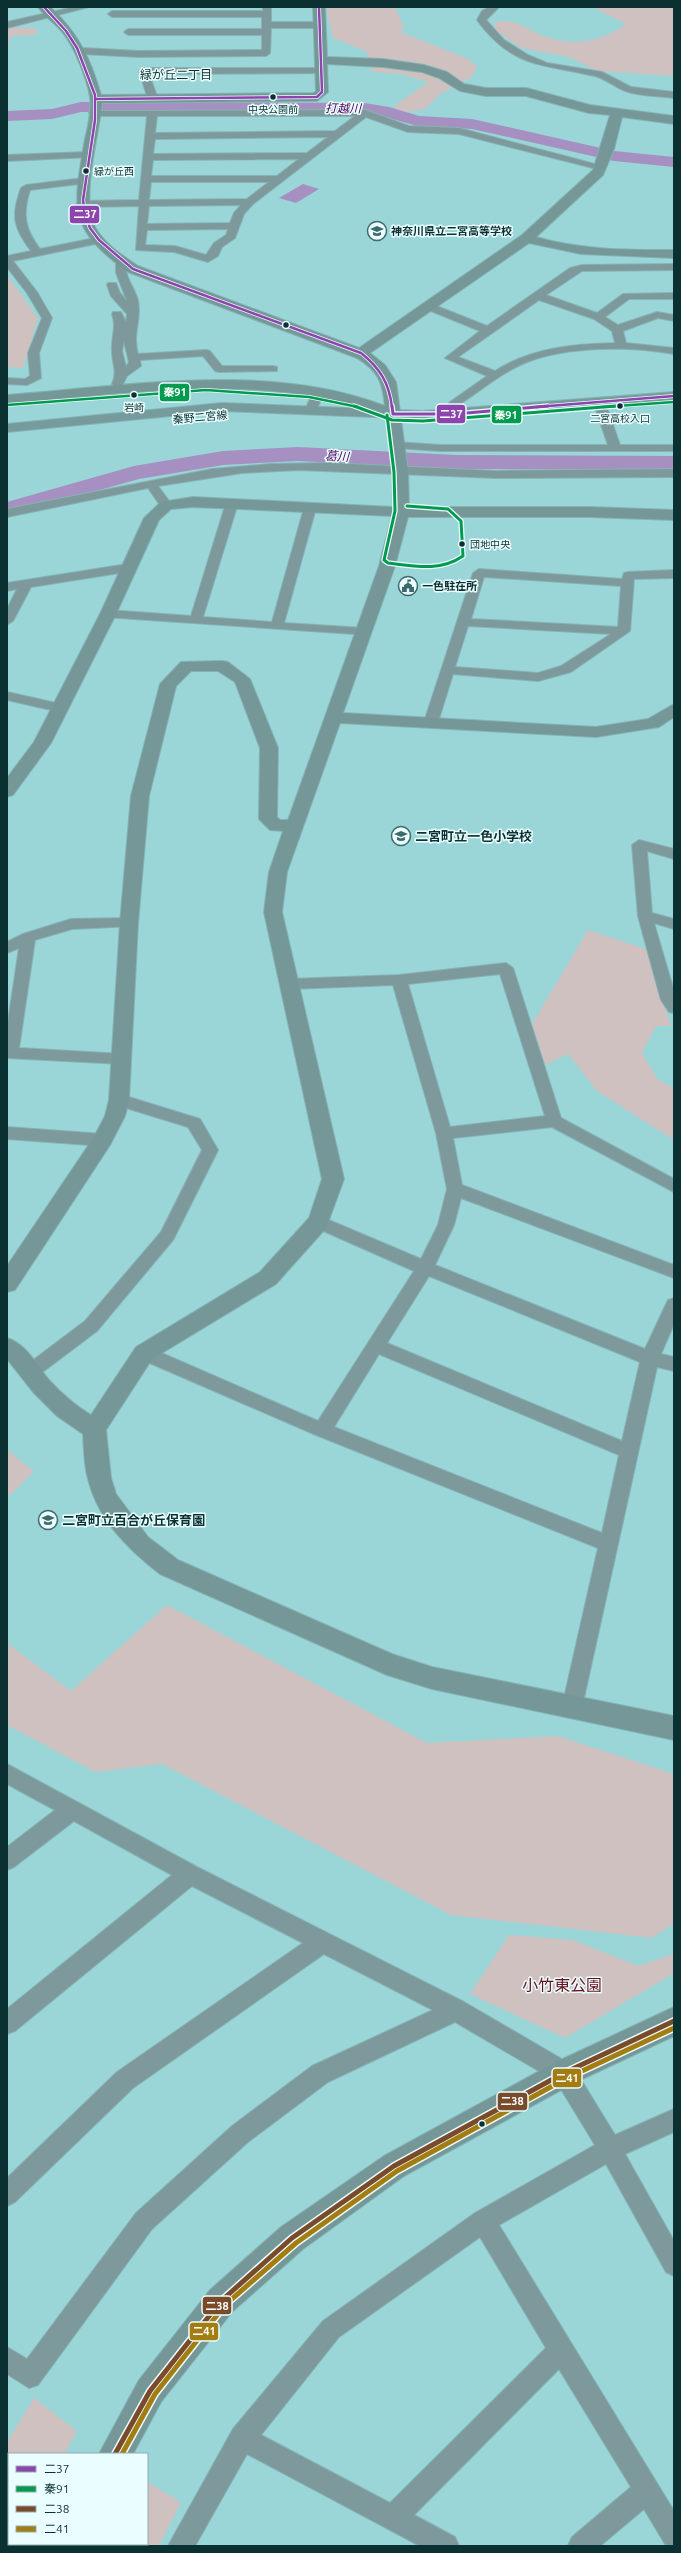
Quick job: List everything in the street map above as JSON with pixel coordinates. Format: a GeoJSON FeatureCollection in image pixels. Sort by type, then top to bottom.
{"type":"FeatureCollection","features":[{"type":"Feature","properties":{"kind":"main road","name":"秦野二宮線"},"geometry":{"type":"LineString","coordinates":[[7,428],[184,409],[265,407],[312,408],[393,414],[455,414],[674,396]]}},
{"type":"Feature","properties":{"kind":"main road","name":"秦野二宮線"},"geometry":{"type":"LineString","coordinates":[[7,436],[227,414],[269,413],[358,418],[393,414]]}},
{"type":"Feature","properties":{"kind":"street"},"geometry":{"type":"LineString","coordinates":[[7,25],[47,10],[85,7]]}},
{"type":"Feature","properties":{"kind":"street"},"geometry":{"type":"LineString","coordinates":[[105,7],[128,32],[139,54]]}},
{"type":"Feature","properties":{"kind":"street"},"geometry":{"type":"LineString","coordinates":[[95,106],[153,99],[310,98],[321,94],[322,65],[319,7]]}},
{"type":"Feature","properties":{"kind":"street"},"geometry":{"type":"LineString","coordinates":[[495,7],[485,13],[481,20],[501,42],[525,57],[545,65],[599,74],[628,89],[674,95]]}},
{"type":"Feature","properties":{"kind":"street"},"geometry":{"type":"LineString","coordinates":[[47,10],[67,28],[82,51],[95,106],[81,204],[85,224],[95,241],[111,257],[133,269],[361,353],[384,371],[389,382],[400,469],[401,512],[387,566],[278,872],[272,912],[290,984],[333,1179],[318,1222],[268,1278],[144,1353],[94,1429],[99,1478],[105,1497],[116,1515],[139,1544],[170,1567],[387,1664],[432,1678],[674,1728]]}},
{"type":"Feature","properties":{"kind":"street"},"geometry":{"type":"LineString","coordinates":[[82,51],[139,54],[266,53],[267,10],[112,14]]}},
{"type":"Feature","properties":{"kind":"street"},"geometry":{"type":"LineString","coordinates":[[128,32],[266,29],[319,26]]}},
{"type":"Feature","properties":{"kind":"street"},"geometry":{"type":"LineString","coordinates":[[153,99],[144,71],[383,63],[424,69],[444,75],[460,86],[486,92],[526,92],[589,109],[674,120]]}},
{"type":"Feature","properties":{"kind":"street"},"geometry":{"type":"LineString","coordinates":[[95,106],[152,114],[365,113],[408,129],[458,131],[601,166]]}},
{"type":"Feature","properties":{"kind":"street"},"geometry":{"type":"LineString","coordinates":[[152,114],[149,157],[142,203],[140,248],[175,249],[208,259],[214,254],[218,245],[231,236],[240,213],[250,202],[365,113]]}},
{"type":"Feature","properties":{"kind":"street"},"geometry":{"type":"LineString","coordinates":[[361,353],[430,307],[527,238],[599,172],[608,149],[617,113]]}},
{"type":"Feature","properties":{"kind":"street"},"geometry":{"type":"LineString","coordinates":[[150,136],[336,134]]}},
{"type":"Feature","properties":{"kind":"street"},"geometry":{"type":"LineString","coordinates":[[7,158],[88,155]]}},
{"type":"Feature","properties":{"kind":"street"},"geometry":{"type":"LineString","coordinates":[[149,157],[308,156]]}},
{"type":"Feature","properties":{"kind":"street"},"geometry":{"type":"LineString","coordinates":[[146,179],[280,179]]}},
{"type":"Feature","properties":{"kind":"street"},"geometry":{"type":"LineString","coordinates":[[38,253],[22,232],[19,220],[19,206],[26,188],[84,181]]}},
{"type":"Feature","properties":{"kind":"street"},"geometry":{"type":"LineString","coordinates":[[81,204],[250,202]]}},
{"type":"Feature","properties":{"kind":"street"},"geometry":{"type":"LineString","coordinates":[[141,227],[234,226]]}},
{"type":"Feature","properties":{"kind":"street"},"geometry":{"type":"LineString","coordinates":[[527,238],[550,246],[586,252],[674,254]]}},
{"type":"Feature","properties":{"kind":"street"},"geometry":{"type":"LineString","coordinates":[[7,381],[27,382],[35,378],[36,371],[33,362],[40,331],[47,318],[32,292],[7,260],[95,241]]}},
{"type":"Feature","properties":{"kind":"street"},"geometry":{"type":"LineString","coordinates":[[122,263],[119,269],[133,303],[129,336],[130,349],[135,357],[135,366],[122,374]]}},
{"type":"Feature","properties":{"kind":"street"},"geometry":{"type":"LineString","coordinates":[[496,375],[450,358],[574,270],[582,268],[674,267]]}},
{"type":"Feature","properties":{"kind":"street"},"geometry":{"type":"LineString","coordinates":[[112,285],[116,294],[132,313]]}},
{"type":"Feature","properties":{"kind":"street"},"geometry":{"type":"LineString","coordinates":[[538,296],[598,316],[618,329],[622,347]]}},
{"type":"Feature","properties":{"kind":"street"},"geometry":{"type":"LineString","coordinates":[[598,316],[627,296],[674,296]]}},
{"type":"Feature","properties":{"kind":"street"},"geometry":{"type":"LineString","coordinates":[[430,307],[489,331]]}},
{"type":"Feature","properties":{"kind":"street"},"geometry":{"type":"LineString","coordinates":[[115,391],[122,374],[117,351],[121,324],[117,314]]}},
{"type":"Feature","properties":{"kind":"street"},"geometry":{"type":"LineString","coordinates":[[618,329],[657,315],[674,318]]}},
{"type":"Feature","properties":{"kind":"street"},"geometry":{"type":"LineString","coordinates":[[455,414],[454,404],[496,375],[522,361],[543,353],[622,347],[674,351]]}},
{"type":"Feature","properties":{"kind":"street"},"geometry":{"type":"LineString","coordinates":[[135,357],[206,353],[219,369]]}},
{"type":"Feature","properties":{"kind":"street"},"geometry":{"type":"LineString","coordinates":[[206,384],[219,369],[273,369]]}},
{"type":"Feature","properties":{"kind":"street"},"geometry":{"type":"LineString","coordinates":[[7,399],[206,384],[319,392],[368,403],[393,414]]}},
{"type":"Feature","properties":{"kind":"street"},"geometry":{"type":"LineString","coordinates":[[312,408],[319,392]]}},
{"type":"Feature","properties":{"kind":"street"},"geometry":{"type":"LineString","coordinates":[[599,402],[615,447]]}},
{"type":"Feature","properties":{"kind":"street"},"geometry":{"type":"LineString","coordinates":[[397,448],[674,448]]}},
{"type":"Feature","properties":{"kind":"street"},"geometry":{"type":"LineString","coordinates":[[7,513],[49,507],[150,483],[191,475],[243,468],[293,466],[400,469],[473,474],[590,472],[674,473]]}},
{"type":"Feature","properties":{"kind":"street"},"geometry":{"type":"LineString","coordinates":[[150,483],[166,505]]}},
{"type":"Feature","properties":{"kind":"street"},"geometry":{"type":"LineString","coordinates":[[7,791],[42,743],[108,614],[152,518],[166,505],[179,502],[232,503],[401,512],[590,512],[674,515]]}},
{"type":"Feature","properties":{"kind":"street"},"geometry":{"type":"LineString","coordinates":[[196,620],[232,503]]}},
{"type":"Feature","properties":{"kind":"street"},"geometry":{"type":"LineString","coordinates":[[277,626],[310,508]]}},
{"type":"Feature","properties":{"kind":"street"},"geometry":{"type":"LineString","coordinates":[[7,588],[128,568]]}},
{"type":"Feature","properties":{"kind":"street"},"geometry":{"type":"LineString","coordinates":[[431,722],[479,573],[626,583]]}},
{"type":"Feature","properties":{"kind":"street"},"geometry":{"type":"LineString","coordinates":[[624,631],[626,583],[628,576],[674,574]]}},
{"type":"Feature","properties":{"kind":"street"},"geometry":{"type":"LineString","coordinates":[[7,621],[26,584]]}},
{"type":"Feature","properties":{"kind":"street"},"geometry":{"type":"LineString","coordinates":[[108,614],[364,632]]}},
{"type":"Feature","properties":{"kind":"street"},"geometry":{"type":"LineString","coordinates":[[463,622],[624,631]]}},
{"type":"Feature","properties":{"kind":"street"},"geometry":{"type":"LineString","coordinates":[[448,670],[538,677],[566,669],[624,631]]}},
{"type":"Feature","properties":{"kind":"street"},"geometry":{"type":"LineString","coordinates":[[7,1284],[103,1140],[115,1116],[119,1100],[123,1059],[129,923],[140,796],[168,684],[187,666],[222,666],[242,679],[269,748],[268,818],[276,826],[295,825]]}},
{"type":"Feature","properties":{"kind":"street"},"geometry":{"type":"LineString","coordinates":[[7,696],[60,708]]}},
{"type":"Feature","properties":{"kind":"street"},"geometry":{"type":"LineString","coordinates":[[334,718],[596,732],[653,723],[674,709]]}},
{"type":"Feature","properties":{"kind":"street"},"geometry":{"type":"LineString","coordinates":[[672,1003],[645,916],[639,845],[674,854]]}},
{"type":"Feature","properties":{"kind":"street"},"geometry":{"type":"LineString","coordinates":[[645,916],[674,924]]}},
{"type":"Feature","properties":{"kind":"street"},"geometry":{"type":"LineString","coordinates":[[7,948],[28,937],[71,924],[129,923]]}},
{"type":"Feature","properties":{"kind":"street"},"geometry":{"type":"LineString","coordinates":[[28,937],[9,1053],[123,1059]]}},
{"type":"Feature","properties":{"kind":"street"},"geometry":{"type":"LineString","coordinates":[[290,984],[399,980],[506,968],[554,1121]]}},
{"type":"Feature","properties":{"kind":"street"},"geometry":{"type":"LineString","coordinates":[[322,1430],[425,1268],[446,1225],[455,1189],[444,1133],[399,980]]}},
{"type":"Feature","properties":{"kind":"street"},"geometry":{"type":"LineString","coordinates":[[30,1372],[91,1326],[167,1236],[210,1150],[194,1122],[119,1100]]}},
{"type":"Feature","properties":{"kind":"street"},"geometry":{"type":"LineString","coordinates":[[444,1133],[554,1121],[674,1186]]}},
{"type":"Feature","properties":{"kind":"street"},"geometry":{"type":"LineString","coordinates":[[7,1133],[103,1140]]}},
{"type":"Feature","properties":{"kind":"street"},"geometry":{"type":"LineString","coordinates":[[455,1189],[674,1272]]}},
{"type":"Feature","properties":{"kind":"street"},"geometry":{"type":"LineString","coordinates":[[318,1222],[425,1268],[650,1358],[674,1364]]}},
{"type":"Feature","properties":{"kind":"street"},"geometry":{"type":"LineString","coordinates":[[572,1707],[650,1358],[674,1305]]}},
{"type":"Feature","properties":{"kind":"street"},"geometry":{"type":"LineString","coordinates":[[375,1345],[630,1452]]}},
{"type":"Feature","properties":{"kind":"street"},"geometry":{"type":"LineString","coordinates":[[7,1347],[14,1351],[30,1372],[66,1413],[94,1429]]}},
{"type":"Feature","properties":{"kind":"street"},"geometry":{"type":"LineString","coordinates":[[144,1353],[322,1430],[609,1544]]}},
{"type":"Feature","properties":{"kind":"street"},"geometry":{"type":"LineString","coordinates":[[7,1772],[190,1874],[456,2010],[564,2073],[610,2149],[674,2264]]}},
{"type":"Feature","properties":{"kind":"street"},"geometry":{"type":"LineString","coordinates":[[7,1860],[73,1809]]}},
{"type":"Feature","properties":{"kind":"street"},"geometry":{"type":"LineString","coordinates":[[7,2023],[190,1874]]}},
{"type":"Feature","properties":{"kind":"street"},"geometry":{"type":"LineString","coordinates":[[8,2189],[125,2080],[323,1942]]}},
{"type":"Feature","properties":{"kind":"street"},"geometry":{"type":"LineString","coordinates":[[7,2359],[29,2376],[144,2221],[240,2134],[320,2074],[456,2010]]}},
{"type":"Feature","properties":{"kind":"street"},"geometry":{"type":"LineString","coordinates":[[116,2453],[150,2391],[220,2301],[292,2238],[394,2166],[564,2073],[674,2021]]}},
{"type":"Feature","properties":{"kind":"street"},"geometry":{"type":"LineString","coordinates":[[181,2546],[242,2438],[331,2329],[483,2221],[610,2149],[674,2120]]}},
{"type":"Feature","properties":{"kind":"street"},"geometry":{"type":"LineString","coordinates":[[483,2221],[560,2351],[674,2535]]}},
{"type":"Feature","properties":{"kind":"street"},"geometry":{"type":"LineString","coordinates":[[393,2518],[560,2351]]}},
{"type":"Feature","properties":{"kind":"street"},"geometry":{"type":"LineString","coordinates":[[242,2438],[446,2546]]}},
{"type":"Feature","properties":{"kind":"street"},"geometry":{"type":"LineString","coordinates":[[581,2546],[646,2490]]}},
{"type":"Feature","properties":{"kind":"green space"},"geometry":{"type":"Polygon","coordinates":[[[326,7],[395,7],[404,28],[400,32],[466,58],[477,66],[472,77],[440,94],[425,109],[405,112],[393,107],[428,82],[401,74],[373,72],[366,51],[333,38],[326,7]]]}},
{"type":"Feature","properties":{"kind":"green space"},"geometry":{"type":"Polygon","coordinates":[[[592,7],[674,7],[674,76],[598,71],[569,57],[521,48],[495,30],[495,22],[515,22],[552,39],[574,42],[596,39],[626,24],[592,7]]]}},
{"type":"Feature","properties":{"kind":"green space"},"geometry":{"type":"Polygon","coordinates":[[[7,27],[36,28],[37,35],[11,36],[7,53],[7,27]]]}},
{"type":"Feature","properties":{"kind":"green space"},"geometry":{"type":"Polygon","coordinates":[[[7,275],[38,318],[23,368],[7,367],[7,275]]]}},
{"type":"Feature","properties":{"kind":"green space"},"geometry":{"type":"Polygon","coordinates":[[[588,930],[646,949],[671,1026],[656,1026],[642,1053],[658,1080],[674,1088],[674,1140],[597,1091],[568,1054],[545,1065],[532,1024],[588,930]]]}},
{"type":"Feature","properties":{"kind":"green space"},"geometry":{"type":"Polygon","coordinates":[[[7,1450],[34,1471],[7,1498],[7,1450]]]}},
{"type":"Feature","properties":{"kind":"green space"},"geometry":{"type":"Polygon","coordinates":[[[167,1605],[427,1743],[558,1736],[674,1774],[674,1923],[652,1938],[451,1915],[162,1764],[95,1772],[7,1725],[7,1643],[71,1691],[167,1605]]]}},
{"type":"Feature","properties":{"kind":"green space","name":"小竹東公園"},"geometry":{"type":"Polygon","coordinates":[[[509,1935],[573,1940],[638,1966],[674,1954],[674,1973],[565,2038],[470,1994],[509,1935]]]}},
{"type":"Feature","properties":{"kind":"green space"},"geometry":{"type":"Polygon","coordinates":[[[34,2398],[77,2431],[66,2453],[8,2453],[8,2545],[18,2546],[7,2546],[7,2442],[34,2398]]]}},
{"type":"Feature","properties":{"kind":"green space"},"geometry":{"type":"Polygon","coordinates":[[[148,2483],[181,2502],[159,2546],[107,2546],[148,2545],[148,2483]]]}},
{"type":"Feature","properties":{"kind":"shaded area"},"geometry":{"type":"Polygon","coordinates":[[[303,184],[319,189],[296,203],[279,198],[303,184]]]}},
{"type":"Feature","properties":{"kind":"waterway","name":"打越川"},"geometry":{"type":"LineString","coordinates":[[7,116],[52,114],[81,107],[364,108],[389,112],[417,121],[472,124],[614,156],[674,162]]}},
{"type":"Feature","properties":{"kind":"waterway","name":"葛川"},"geometry":{"type":"LineString","coordinates":[[7,509],[115,480],[134,473],[223,458],[298,454],[456,462],[674,463]]}},
{"type":"Feature","properties":{"kind":"transit line","name":"二37"},"geometry":{"type":"LineString","coordinates":[[44,7],[66,31],[77,48],[96,98],[95,120],[84,184],[83,200],[85,214],[90,228],[99,240],[113,254],[133,269],[361,353],[376,366],[385,379],[390,394],[393,414],[455,414],[674,396]]}},
{"type":"Feature","properties":{"kind":"transit line","name":"二37"},"geometry":{"type":"LineString","coordinates":[[96,99],[317,97],[322,92],[319,7]]}},
{"type":"Feature","properties":{"kind":"transit line","name":"秦91"},"geometry":{"type":"LineString","coordinates":[[7,405],[206,390],[309,397],[366,409],[392,420],[423,421],[674,402]]}},
{"type":"Feature","properties":{"kind":"transit line","name":"秦91"},"geometry":{"type":"LineString","coordinates":[[387,415],[394,472],[395,511],[384,560],[388,563],[437,567],[455,562],[463,556],[461,521],[448,509],[407,506]]}},
{"type":"Feature","properties":{"kind":"transit line","name":"二38"},"geometry":{"type":"LineString","coordinates":[[116,2453],[150,2391],[221,2301],[292,2238],[394,2166],[564,2073],[674,2021]]}},
{"type":"Feature","properties":{"kind":"transit line","name":"二41"},"geometry":{"type":"LineString","coordinates":[[123,2453],[155,2394],[225,2305],[296,2243],[397,2171],[567,2078],[674,2028]]}},
{"type":"Feature","properties":{"kind":"place","name":"中央公園前"},"geometry":{"type":"Point","coordinates":[273,97]}},
{"type":"Feature","properties":{"kind":"place","name":"緑が丘西"},"geometry":{"type":"Point","coordinates":[86,171]}},
{"type":"Feature","properties":{"kind":"place","name":"神奈川県立二宮高等学校"},"geometry":{"type":"Point","coordinates":[377,231]}},
{"type":"Feature","properties":{"kind":"place","name":"岩崎"},"geometry":{"type":"Point","coordinates":[134,395]}},
{"type":"Feature","properties":{"kind":"place","name":"二宮高校入口"},"geometry":{"type":"Point","coordinates":[620,406]}},
{"type":"Feature","properties":{"kind":"place","name":"団地中央"},"geometry":{"type":"Point","coordinates":[462,544]}},
{"type":"Feature","properties":{"kind":"place","name":"一色駐在所"},"geometry":{"type":"Point","coordinates":[408,586]}},
{"type":"Feature","properties":{"kind":"place","name":"二宮町立一色小学校"},"geometry":{"type":"Point","coordinates":[401,836]}},
{"type":"Feature","properties":{"kind":"place","name":"二宮町立百合が丘保育園"},"geometry":{"type":"Point","coordinates":[48,1520]}},
{"type":"Feature","properties":{"kind":"district","name":"緑が丘二丁目"},"geometry":{"type":"Point","coordinates":[176,74]}}]}
